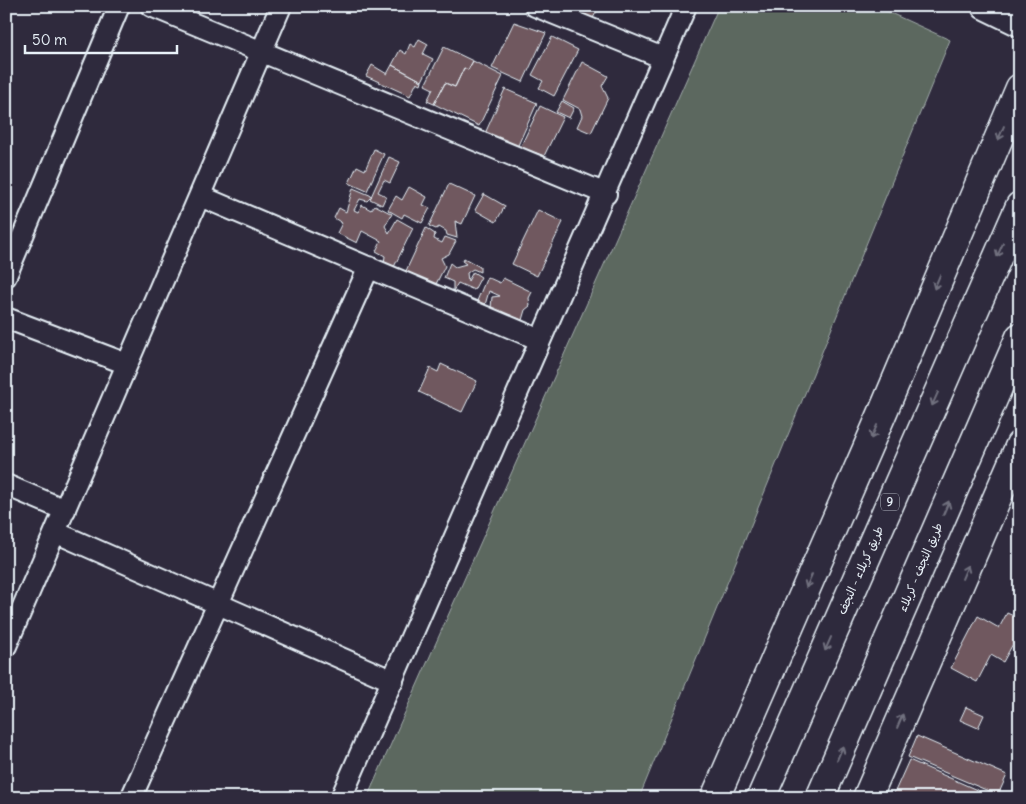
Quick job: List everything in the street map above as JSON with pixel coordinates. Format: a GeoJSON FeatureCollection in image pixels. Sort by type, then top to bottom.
{"type":"FeatureCollection","features":[{"type":"Feature","properties":{"kind":"main road"},"geometry":{"type":"LineString","coordinates":[[715,798],[882,414],[1020,88]]}},
{"type":"Feature","properties":{"kind":"main road","name":"طريق کربلاء - النجف"},"geometry":{"type":"LineString","coordinates":[[761,798],[1020,206]]}},
{"type":"Feature","properties":{"kind":"main road","name":"طريق النجف - کربلاء"},"geometry":{"type":"LineString","coordinates":[[820,798],[1020,337]]}},
{"type":"Feature","properties":{"kind":"main road"},"geometry":{"type":"LineString","coordinates":[[867,798],[1020,445]]}},
{"type":"Feature","properties":{"kind":"street"},"geometry":{"type":"LineString","coordinates":[[6,276],[119,6]]}},
{"type":"Feature","properties":{"kind":"street"},"geometry":{"type":"LineString","coordinates":[[151,6],[606,194]]}},
{"type":"Feature","properties":{"kind":"street"},"geometry":{"type":"LineString","coordinates":[[6,646],[282,6]]}},
{"type":"Feature","properties":{"kind":"street"},"geometry":{"type":"LineString","coordinates":[[535,6],[663,58]]}},
{"type":"Feature","properties":{"kind":"street"},"geometry":{"type":"LineString","coordinates":[[341,798],[540,340],[606,194],[686,6]]}},
{"type":"Feature","properties":{"kind":"street"},"geometry":{"type":"LineString","coordinates":[[985,6],[1020,23]]}},
{"type":"Feature","properties":{"kind":"street"},"geometry":{"type":"LineString","coordinates":[[200,196],[540,340]]}},
{"type":"Feature","properties":{"kind":"street"},"geometry":{"type":"LineString","coordinates":[[130,798],[369,267]]}},
{"type":"Feature","properties":{"kind":"street"},"geometry":{"type":"LineString","coordinates":[[6,318],[128,364]]}},
{"type":"Feature","properties":{"kind":"street"},"geometry":{"type":"LineString","coordinates":[[6,484],[65,510]]}},
{"type":"Feature","properties":{"kind":"street"},"geometry":{"type":"LineString","coordinates":[[55,532],[393,681]]}},
{"type":"Feature","properties":{"kind":"green space"},"geometry":{"type":"Polygon","coordinates":[[[719,6],[875,6],[950,40],[639,798],[367,798],[719,6]]]}},
{"type":"Feature","properties":{"kind":"building"},"geometry":{"type":"Polygon","coordinates":[[[600,6],[593,18],[571,16],[564,7],[600,6]]]}},
{"type":"Feature","properties":{"kind":"building"},"geometry":{"type":"Polygon","coordinates":[[[514,22],[546,33],[523,82],[492,68],[514,22]]]}},
{"type":"Feature","properties":{"kind":"building"},"geometry":{"type":"Polygon","coordinates":[[[552,37],[578,50],[554,96],[539,88],[543,81],[532,75],[552,37]]]}},
{"type":"Feature","properties":{"kind":"building"},"geometry":{"type":"Polygon","coordinates":[[[419,39],[428,44],[423,54],[433,59],[422,81],[392,65],[400,50],[406,54],[410,44],[415,47],[419,39]]]}},
{"type":"Feature","properties":{"kind":"building"},"geometry":{"type":"Polygon","coordinates":[[[444,47],[473,61],[468,70],[464,68],[455,87],[445,83],[434,104],[427,101],[433,89],[425,85],[444,47]]]}},
{"type":"Feature","properties":{"kind":"building"},"geometry":{"type":"Polygon","coordinates":[[[473,61],[503,76],[479,126],[434,104],[445,83],[455,87],[464,68],[468,70],[473,61]]]}},
{"type":"Feature","properties":{"kind":"building"},"geometry":{"type":"Polygon","coordinates":[[[582,62],[608,76],[602,86],[608,98],[591,133],[577,127],[582,116],[580,109],[563,100],[582,62]]]}},
{"type":"Feature","properties":{"kind":"building"},"geometry":{"type":"Polygon","coordinates":[[[372,65],[387,74],[392,65],[422,81],[421,84],[417,82],[410,96],[366,76],[372,65]]]}},
{"type":"Feature","properties":{"kind":"building"},"geometry":{"type":"Polygon","coordinates":[[[505,89],[537,103],[515,152],[483,138],[505,89]]]}},
{"type":"Feature","properties":{"kind":"building"},"geometry":{"type":"Polygon","coordinates":[[[562,101],[574,108],[569,118],[556,112],[562,101]]]}},
{"type":"Feature","properties":{"kind":"building"},"geometry":{"type":"Polygon","coordinates":[[[540,106],[563,117],[544,156],[536,153],[533,158],[518,152],[540,106]]]}},
{"type":"Feature","properties":{"kind":"building"},"geometry":{"type":"Polygon","coordinates":[[[374,149],[384,154],[367,191],[349,183],[357,166],[365,170],[374,149]]]}},
{"type":"Feature","properties":{"kind":"building"},"geometry":{"type":"Polygon","coordinates":[[[389,157],[400,162],[390,183],[384,180],[378,192],[386,196],[382,205],[370,199],[389,157]]]}},
{"type":"Feature","properties":{"kind":"building"},"geometry":{"type":"Polygon","coordinates":[[[449,184],[475,196],[462,224],[455,221],[457,238],[447,235],[446,231],[439,227],[436,229],[429,226],[449,184]]]}},
{"type":"Feature","properties":{"kind":"building"},"geometry":{"type":"Polygon","coordinates":[[[409,187],[427,197],[423,205],[430,208],[422,223],[404,214],[402,218],[388,210],[396,196],[402,200],[409,187]]]}},
{"type":"Feature","properties":{"kind":"building"},"geometry":{"type":"Polygon","coordinates":[[[353,188],[372,196],[367,201],[360,199],[354,210],[358,212],[362,205],[371,210],[375,205],[392,214],[385,226],[389,233],[397,219],[413,228],[393,269],[384,263],[385,256],[376,251],[381,241],[362,231],[357,243],[337,233],[342,223],[334,218],[339,208],[346,212],[353,188]]]}},
{"type":"Feature","properties":{"kind":"building"},"geometry":{"type":"Polygon","coordinates":[[[484,194],[505,206],[496,222],[475,210],[484,194]]]}},
{"type":"Feature","properties":{"kind":"building"},"geometry":{"type":"Polygon","coordinates":[[[538,210],[563,222],[537,276],[512,264],[538,210]]]}},
{"type":"Feature","properties":{"kind":"building"},"geometry":{"type":"Polygon","coordinates":[[[426,228],[435,234],[434,239],[442,243],[445,237],[456,241],[449,254],[441,258],[445,266],[434,288],[405,273],[426,228]]]}},
{"type":"Feature","properties":{"kind":"building"},"geometry":{"type":"Polygon","coordinates":[[[464,258],[480,267],[480,272],[473,269],[467,273],[468,281],[473,272],[481,277],[474,290],[458,283],[453,291],[453,282],[444,278],[450,263],[455,267],[466,264],[462,261],[464,258]]]}},
{"type":"Feature","properties":{"kind":"building"},"geometry":{"type":"Polygon","coordinates":[[[487,277],[500,283],[503,278],[532,292],[529,298],[530,306],[525,310],[522,320],[491,308],[492,297],[500,296],[489,291],[485,305],[477,301],[487,277]]]}},
{"type":"Feature","properties":{"kind":"building"},"geometry":{"type":"Polygon","coordinates":[[[441,364],[477,381],[462,412],[419,392],[430,368],[438,372],[441,364]]]}},
{"type":"Feature","properties":{"kind":"building"},"geometry":{"type":"Polygon","coordinates":[[[1007,613],[1020,619],[1020,631],[1003,662],[991,655],[977,682],[951,668],[978,616],[999,628],[1007,613]]]}},
{"type":"Feature","properties":{"kind":"building"},"geometry":{"type":"Polygon","coordinates":[[[966,707],[984,715],[978,728],[960,720],[966,707]]]}},
{"type":"Feature","properties":{"kind":"building"},"geometry":{"type":"Polygon","coordinates":[[[917,736],[1007,775],[998,795],[908,757],[917,736]]]}},
{"type":"Feature","properties":{"kind":"building"},"geometry":{"type":"Polygon","coordinates":[[[909,760],[977,790],[973,798],[892,798],[909,760]]]}}]}
